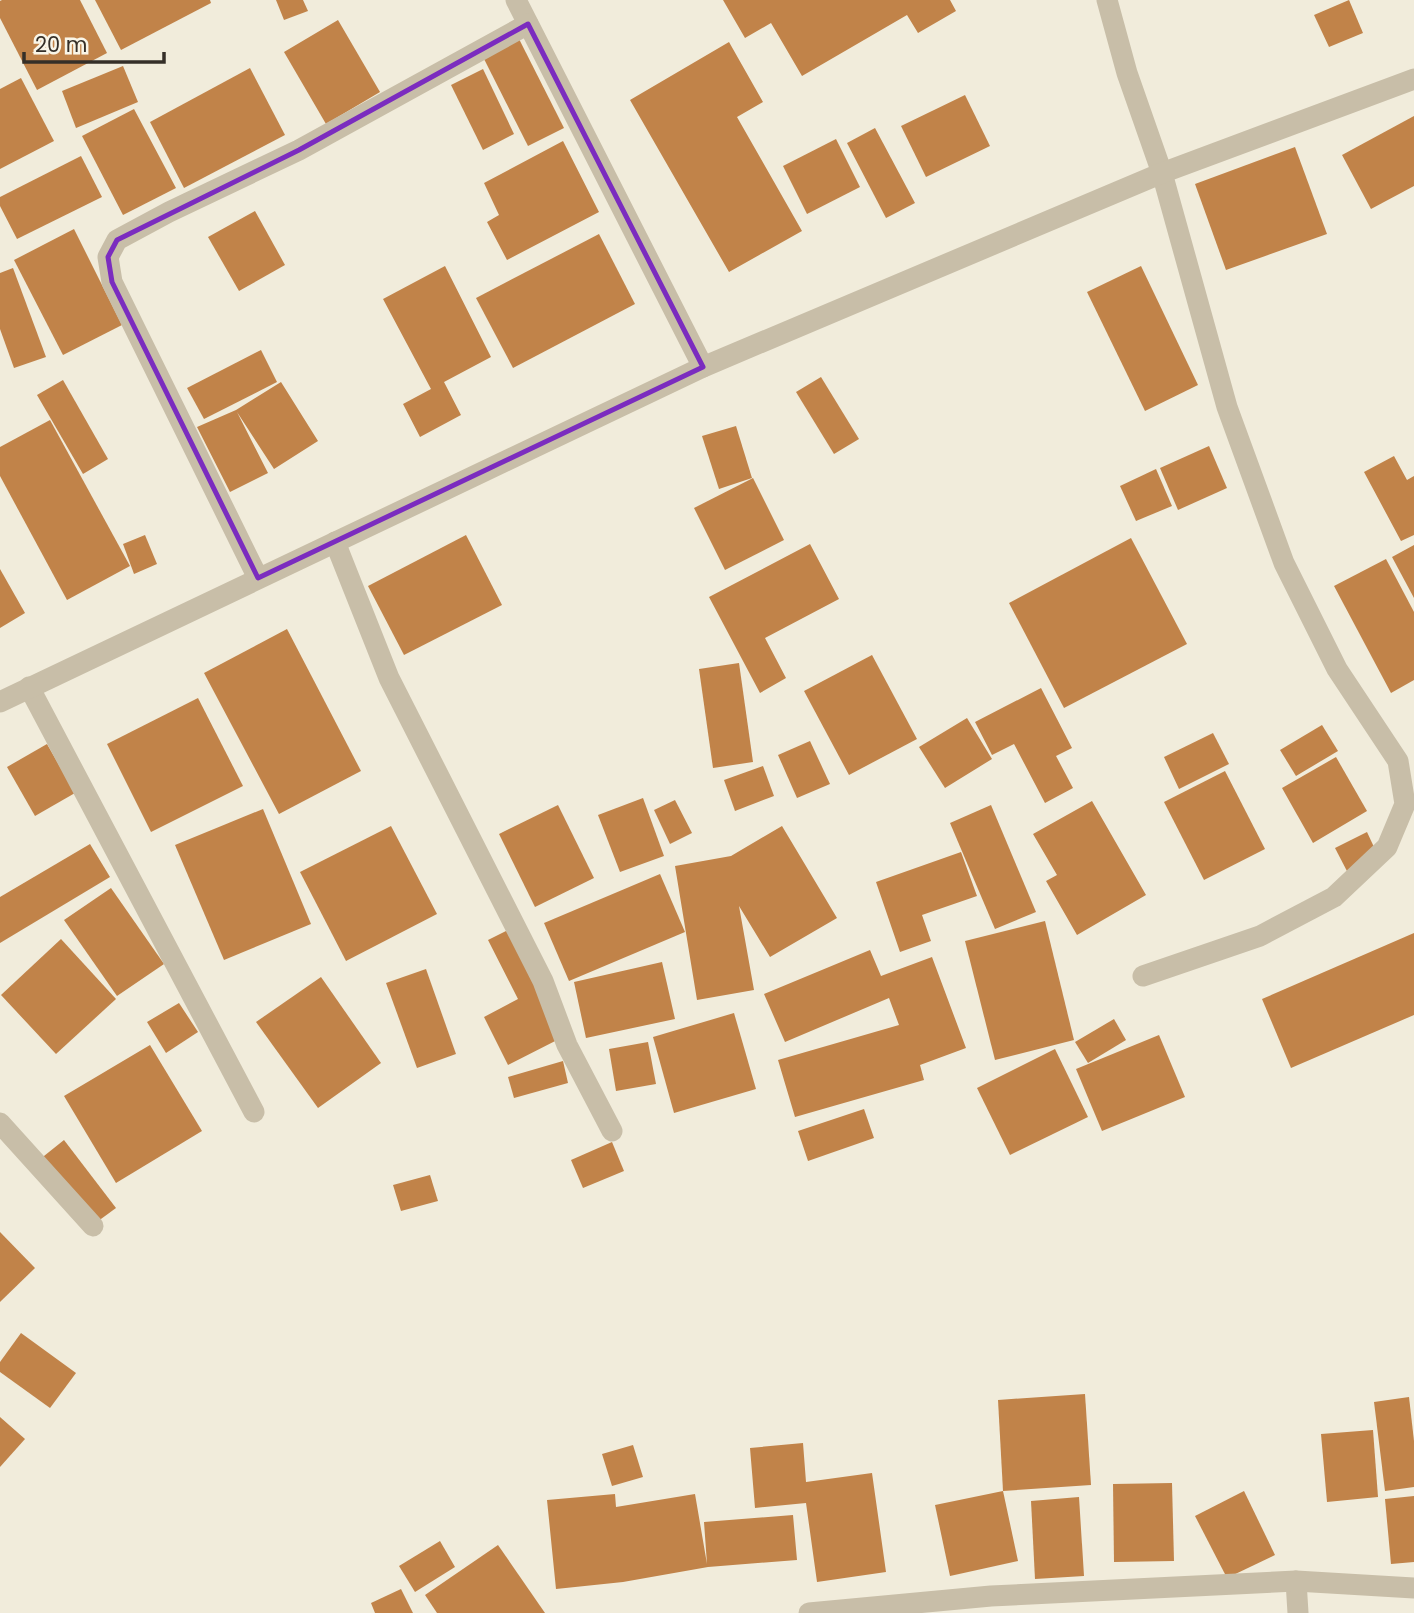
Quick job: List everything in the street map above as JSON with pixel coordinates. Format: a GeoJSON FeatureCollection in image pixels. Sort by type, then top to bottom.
{"type":"FeatureCollection","features":[{"type":"Feature","properties":{"kind":"street"},"geometry":{"type":"LineString","coordinates":[[516,0],[703,367]]}},
{"type":"Feature","properties":{"kind":"street"},"geometry":{"type":"LineString","coordinates":[[1107,0],[1127,73],[1162,173],[1227,407],[1284,563],[1337,669],[1398,761],[1405,804],[1387,847],[1334,898],[1260,936],[1143,976]]}},
{"type":"Feature","properties":{"kind":"street"},"geometry":{"type":"LineString","coordinates":[[258,578],[112,282],[108,257],[117,240],[299,150],[528,24]]}},
{"type":"Feature","properties":{"kind":"street"},"geometry":{"type":"LineString","coordinates":[[0,702],[703,367],[1162,173],[1414,79]]}},
{"type":"Feature","properties":{"kind":"street"},"geometry":{"type":"LineString","coordinates":[[335,542],[388,678],[543,981],[567,1045],[612,1132]]}},
{"type":"Feature","properties":{"kind":"street"},"geometry":{"type":"LineString","coordinates":[[29,687],[254,1112]]}},
{"type":"Feature","properties":{"kind":"street"},"geometry":{"type":"LineString","coordinates":[[0,1123],[93,1226]]}},
{"type":"Feature","properties":{"kind":"street"},"geometry":{"type":"LineString","coordinates":[[809,1613],[991,1596],[1296,1581],[1414,1588]]}},
{"type":"Feature","properties":{"kind":"street"},"geometry":{"type":"LineString","coordinates":[[1296,1581],[1298,1613]]}},
{"type":"Feature","properties":{"kind":"highlighted area"},"geometry":{"type":"Polygon","coordinates":[[[528,24],[703,367],[258,578],[112,282],[108,257],[117,240],[299,150],[528,24]]]}},
{"type":"Feature","properties":{"kind":"building"},"geometry":{"type":"Polygon","coordinates":[[[2,0],[80,0],[107,53],[37,90],[0,18],[2,0]]]}},
{"type":"Feature","properties":{"kind":"building"},"geometry":{"type":"Polygon","coordinates":[[[95,0],[210,0],[211,3],[121,50],[95,0]]]}},
{"type":"Feature","properties":{"kind":"building"},"geometry":{"type":"Polygon","coordinates":[[[276,0],[303,0],[308,11],[284,20],[276,0]]]}},
{"type":"Feature","properties":{"kind":"building"},"geometry":{"type":"Polygon","coordinates":[[[723,0],[950,0],[956,11],[918,33],[907,15],[802,76],[771,23],[745,38],[723,0]]]}},
{"type":"Feature","properties":{"kind":"building"},"geometry":{"type":"Polygon","coordinates":[[[1349,0],[1363,33],[1329,47],[1314,15],[1349,0]]]}},
{"type":"Feature","properties":{"kind":"building"},"geometry":{"type":"Polygon","coordinates":[[[338,20],[380,92],[326,124],[284,52],[338,20]]]}},
{"type":"Feature","properties":{"kind":"building"},"geometry":{"type":"Polygon","coordinates":[[[517,35],[564,128],[528,146],[481,53],[517,35]]]}},
{"type":"Feature","properties":{"kind":"building"},"geometry":{"type":"Polygon","coordinates":[[[729,42],[763,102],[737,117],[802,231],[729,272],[630,100],[729,42]]]}},
{"type":"Feature","properties":{"kind":"building"},"geometry":{"type":"Polygon","coordinates":[[[123,66],[138,102],[76,128],[62,91],[123,66]]]}},
{"type":"Feature","properties":{"kind":"building"},"geometry":{"type":"Polygon","coordinates":[[[250,68],[285,135],[184,188],[150,122],[250,68]]]}},
{"type":"Feature","properties":{"kind":"building"},"geometry":{"type":"Polygon","coordinates":[[[483,69],[514,134],[483,150],[451,85],[483,69]]]}},
{"type":"Feature","properties":{"kind":"building"},"geometry":{"type":"Polygon","coordinates":[[[21,78],[54,141],[0,169],[0,89],[21,78]]]}},
{"type":"Feature","properties":{"kind":"building"},"geometry":{"type":"Polygon","coordinates":[[[965,95],[990,146],[926,177],[901,126],[965,95]]]}},
{"type":"Feature","properties":{"kind":"building"},"geometry":{"type":"Polygon","coordinates":[[[134,109],[176,188],[123,215],[82,136],[134,109]]]}},
{"type":"Feature","properties":{"kind":"building"},"geometry":{"type":"Polygon","coordinates":[[[1414,116],[1414,186],[1371,209],[1342,155],[1414,116]]]}},
{"type":"Feature","properties":{"kind":"building"},"geometry":{"type":"Polygon","coordinates":[[[875,128],[915,203],[886,218],[847,143],[875,128]]]}},
{"type":"Feature","properties":{"kind":"building"},"geometry":{"type":"Polygon","coordinates":[[[836,139],[860,187],[807,214],[783,166],[836,139]]]}},
{"type":"Feature","properties":{"kind":"building"},"geometry":{"type":"Polygon","coordinates":[[[563,141],[599,212],[507,260],[487,222],[499,215],[484,183],[563,141]]]}},
{"type":"Feature","properties":{"kind":"building"},"geometry":{"type":"Polygon","coordinates":[[[1295,147],[1327,234],[1226,270],[1195,184],[1295,147]]]}},
{"type":"Feature","properties":{"kind":"building"},"geometry":{"type":"Polygon","coordinates":[[[81,156],[102,197],[17,239],[0,206],[0,197],[81,156]]]}},
{"type":"Feature","properties":{"kind":"building"},"geometry":{"type":"Polygon","coordinates":[[[255,211],[285,265],[239,291],[208,237],[255,211]]]}},
{"type":"Feature","properties":{"kind":"building"},"geometry":{"type":"Polygon","coordinates":[[[74,229],[122,325],[63,355],[14,260],[74,229]]]}},
{"type":"Feature","properties":{"kind":"building"},"geometry":{"type":"Polygon","coordinates":[[[599,234],[635,304],[513,368],[476,298],[599,234]]]}},
{"type":"Feature","properties":{"kind":"building"},"geometry":{"type":"Polygon","coordinates":[[[445,266],[491,357],[444,382],[461,415],[420,437],[403,404],[431,389],[383,299],[445,266]]]}},
{"type":"Feature","properties":{"kind":"building"},"geometry":{"type":"Polygon","coordinates":[[[1141,266],[1198,385],[1145,411],[1087,292],[1141,266]]]}},
{"type":"Feature","properties":{"kind":"building"},"geometry":{"type":"Polygon","coordinates":[[[13,268],[46,357],[14,368],[0,329],[0,273],[13,268]]]}},
{"type":"Feature","properties":{"kind":"building"},"geometry":{"type":"Polygon","coordinates":[[[261,350],[277,382],[204,419],[187,388],[261,350]]]}},
{"type":"Feature","properties":{"kind":"building"},"geometry":{"type":"Polygon","coordinates":[[[821,377],[859,439],[834,454],[796,392],[821,377]]]}},
{"type":"Feature","properties":{"kind":"building"},"geometry":{"type":"Polygon","coordinates":[[[63,380],[108,459],[83,474],[37,395],[63,380]]]}},
{"type":"Feature","properties":{"kind":"building"},"geometry":{"type":"Polygon","coordinates":[[[281,382],[318,441],[274,469],[237,412],[268,473],[230,492],[197,427],[236,410],[281,382]]]}},
{"type":"Feature","properties":{"kind":"building"},"geometry":{"type":"Polygon","coordinates":[[[50,420],[130,566],[67,600],[0,476],[0,447],[50,420]]]}},
{"type":"Feature","properties":{"kind":"building"},"geometry":{"type":"Polygon","coordinates":[[[736,426],[752,478],[719,489],[702,436],[736,426]]]}},
{"type":"Feature","properties":{"kind":"building"},"geometry":{"type":"Polygon","coordinates":[[[1209,446],[1227,488],[1178,510],[1160,468],[1209,446]]]}},
{"type":"Feature","properties":{"kind":"building"},"geometry":{"type":"Polygon","coordinates":[[[1394,456],[1407,480],[1414,476],[1414,535],[1401,541],[1364,472],[1394,456]]]}},
{"type":"Feature","properties":{"kind":"building"},"geometry":{"type":"Polygon","coordinates":[[[1156,469],[1172,506],[1136,521],[1120,486],[1156,469]]]}},
{"type":"Feature","properties":{"kind":"building"},"geometry":{"type":"Polygon","coordinates":[[[753,478],[784,540],[725,570],[694,508],[753,478]]]}},
{"type":"Feature","properties":{"kind":"building"},"geometry":{"type":"Polygon","coordinates":[[[145,535],[157,564],[134,574],[123,544],[145,535]]]}},
{"type":"Feature","properties":{"kind":"building"},"geometry":{"type":"Polygon","coordinates":[[[466,535],[502,605],[404,655],[368,586],[466,535]]]}},
{"type":"Feature","properties":{"kind":"building"},"geometry":{"type":"Polygon","coordinates":[[[1131,538],[1187,644],[1064,708],[1009,603],[1131,538]]]}},
{"type":"Feature","properties":{"kind":"building"},"geometry":{"type":"Polygon","coordinates":[[[810,544],[839,599],[765,638],[786,678],[760,693],[709,597],[810,544]]]}},
{"type":"Feature","properties":{"kind":"building"},"geometry":{"type":"Polygon","coordinates":[[[1414,545],[1414,598],[1392,557],[1414,545]]]}},
{"type":"Feature","properties":{"kind":"building"},"geometry":{"type":"Polygon","coordinates":[[[1386,559],[1414,612],[1414,680],[1391,693],[1334,586],[1386,559]]]}},
{"type":"Feature","properties":{"kind":"building"},"geometry":{"type":"Polygon","coordinates":[[[0,569],[25,613],[0,628],[0,569]]]}},
{"type":"Feature","properties":{"kind":"building"},"geometry":{"type":"Polygon","coordinates":[[[287,629],[361,771],[279,814],[204,673],[287,629]]]}},
{"type":"Feature","properties":{"kind":"building"},"geometry":{"type":"Polygon","coordinates":[[[872,655],[917,739],[849,775],[804,691],[872,655]]]}},
{"type":"Feature","properties":{"kind":"building"},"geometry":{"type":"Polygon","coordinates":[[[739,663],[753,762],[713,768],[699,669],[739,663]]]}},
{"type":"Feature","properties":{"kind":"building"},"geometry":{"type":"Polygon","coordinates":[[[1041,688],[1072,748],[1056,756],[1073,788],[1045,803],[1014,744],[992,755],[975,722],[1041,688]]]}},
{"type":"Feature","properties":{"kind":"building"},"geometry":{"type":"Polygon","coordinates":[[[198,698],[243,786],[151,832],[107,744],[198,698]]]}},
{"type":"Feature","properties":{"kind":"building"},"geometry":{"type":"Polygon","coordinates":[[[967,718],[992,759],[945,788],[919,747],[967,718]]]}},
{"type":"Feature","properties":{"kind":"building"},"geometry":{"type":"Polygon","coordinates":[[[1322,725],[1338,751],[1296,776],[1280,750],[1322,725]]]}},
{"type":"Feature","properties":{"kind":"building"},"geometry":{"type":"Polygon","coordinates":[[[1213,733],[1229,764],[1179,789],[1164,757],[1213,733]]]}},
{"type":"Feature","properties":{"kind":"building"},"geometry":{"type":"Polygon","coordinates":[[[810,741],[830,784],[797,798],[778,755],[810,741]]]}},
{"type":"Feature","properties":{"kind":"building"},"geometry":{"type":"Polygon","coordinates":[[[47,744],[75,793],[35,816],[7,767],[47,744]]]}},
{"type":"Feature","properties":{"kind":"building"},"geometry":{"type":"Polygon","coordinates":[[[1336,757],[1367,811],[1313,843],[1282,788],[1336,757]]]}},
{"type":"Feature","properties":{"kind":"building"},"geometry":{"type":"Polygon","coordinates":[[[763,766],[774,796],[735,811],[724,780],[763,766]]]}},
{"type":"Feature","properties":{"kind":"building"},"geometry":{"type":"Polygon","coordinates":[[[1225,771],[1265,849],[1204,880],[1164,802],[1225,771]]]}},
{"type":"Feature","properties":{"kind":"building"},"geometry":{"type":"Polygon","coordinates":[[[643,798],[664,856],[620,872],[598,815],[643,798]]]}},
{"type":"Feature","properties":{"kind":"building"},"geometry":{"type":"Polygon","coordinates":[[[675,800],[692,833],[670,844],[654,810],[675,800]]]}},
{"type":"Feature","properties":{"kind":"building"},"geometry":{"type":"Polygon","coordinates":[[[1092,801],[1146,895],[1077,935],[1046,881],[1057,875],[1033,834],[1092,801]]]}},
{"type":"Feature","properties":{"kind":"building"},"geometry":{"type":"Polygon","coordinates":[[[558,805],[594,878],[535,907],[499,834],[558,805]]]}},
{"type":"Feature","properties":{"kind":"building"},"geometry":{"type":"Polygon","coordinates":[[[991,805],[1036,912],[995,929],[950,823],[991,805]]]}},
{"type":"Feature","properties":{"kind":"building"},"geometry":{"type":"Polygon","coordinates":[[[263,809],[311,924],[224,960],[175,845],[263,809]]]}},
{"type":"Feature","properties":{"kind":"building"},"geometry":{"type":"Polygon","coordinates":[[[391,826],[437,914],[346,961],[300,872],[391,826]]]}},
{"type":"Feature","properties":{"kind":"building"},"geometry":{"type":"Polygon","coordinates":[[[782,826],[837,918],[770,957],[739,906],[754,990],[697,1000],[675,866],[731,856],[782,826]]]}},
{"type":"Feature","properties":{"kind":"building"},"geometry":{"type":"Polygon","coordinates":[[[1367,832],[1380,860],[1349,875],[1335,848],[1367,832]]]}},
{"type":"Feature","properties":{"kind":"building"},"geometry":{"type":"Polygon","coordinates":[[[90,844],[110,877],[0,943],[0,897],[90,844]]]}},
{"type":"Feature","properties":{"kind":"building"},"geometry":{"type":"Polygon","coordinates":[[[961,852],[977,896],[922,915],[931,941],[900,952],[876,882],[961,852]]]}},
{"type":"Feature","properties":{"kind":"building"},"geometry":{"type":"Polygon","coordinates":[[[660,874],[685,932],[569,981],[544,923],[660,874]]]}},
{"type":"Feature","properties":{"kind":"building"},"geometry":{"type":"Polygon","coordinates":[[[111,888],[164,964],[117,996],[64,920],[111,888]]]}},
{"type":"Feature","properties":{"kind":"building"},"geometry":{"type":"Polygon","coordinates":[[[1045,921],[1074,1040],[995,1060],[965,941],[1045,921]]]}},
{"type":"Feature","properties":{"kind":"building"},"geometry":{"type":"Polygon","coordinates":[[[510,929],[565,1036],[508,1065],[484,1017],[518,999],[488,940],[510,929]]]}},
{"type":"Feature","properties":{"kind":"building"},"geometry":{"type":"Polygon","coordinates":[[[1414,933],[1414,1015],[1291,1068],[1262,999],[1414,933]]]}},
{"type":"Feature","properties":{"kind":"building"},"geometry":{"type":"Polygon","coordinates":[[[61,939],[116,999],[56,1054],[1,995],[61,939]]]}},
{"type":"Feature","properties":{"kind":"building"},"geometry":{"type":"Polygon","coordinates":[[[870,950],[881,976],[932,957],[966,1048],[920,1065],[924,1080],[795,1117],[778,1060],[899,1025],[889,998],[785,1042],[764,994],[870,950]]]}},
{"type":"Feature","properties":{"kind":"building"},"geometry":{"type":"Polygon","coordinates":[[[662,962],[675,1019],[586,1038],[574,982],[662,962]]]}},
{"type":"Feature","properties":{"kind":"building"},"geometry":{"type":"Polygon","coordinates":[[[426,969],[456,1054],[417,1068],[386,983],[426,969]]]}},
{"type":"Feature","properties":{"kind":"building"},"geometry":{"type":"Polygon","coordinates":[[[321,977],[381,1063],[318,1108],[256,1022],[321,977]]]}},
{"type":"Feature","properties":{"kind":"building"},"geometry":{"type":"Polygon","coordinates":[[[179,1003],[198,1032],[166,1053],[147,1022],[179,1003]]]}},
{"type":"Feature","properties":{"kind":"building"},"geometry":{"type":"Polygon","coordinates":[[[734,1013],[756,1089],[674,1113],[653,1037],[734,1013]]]}},
{"type":"Feature","properties":{"kind":"building"},"geometry":{"type":"Polygon","coordinates":[[[1114,1019],[1126,1040],[1088,1063],[1075,1042],[1114,1019]]]}},
{"type":"Feature","properties":{"kind":"building"},"geometry":{"type":"Polygon","coordinates":[[[1159,1035],[1185,1097],[1102,1131],[1076,1069],[1159,1035]]]}},
{"type":"Feature","properties":{"kind":"building"},"geometry":{"type":"Polygon","coordinates":[[[648,1042],[656,1084],[616,1091],[609,1049],[648,1042]]]}},
{"type":"Feature","properties":{"kind":"building"},"geometry":{"type":"Polygon","coordinates":[[[150,1045],[202,1131],[116,1183],[64,1096],[150,1045]]]}},
{"type":"Feature","properties":{"kind":"building"},"geometry":{"type":"Polygon","coordinates":[[[1055,1049],[1088,1117],[1010,1155],[977,1088],[1055,1049]]]}},
{"type":"Feature","properties":{"kind":"building"},"geometry":{"type":"Polygon","coordinates":[[[563,1061],[568,1083],[514,1098],[508,1077],[563,1061]]]}},
{"type":"Feature","properties":{"kind":"building"},"geometry":{"type":"Polygon","coordinates":[[[864,1109],[874,1138],[808,1161],[798,1131],[864,1109]]]}},
{"type":"Feature","properties":{"kind":"building"},"geometry":{"type":"Polygon","coordinates":[[[64,1140],[116,1208],[90,1227],[39,1160],[64,1140]]]}},
{"type":"Feature","properties":{"kind":"building"},"geometry":{"type":"Polygon","coordinates":[[[612,1142],[624,1171],[583,1188],[571,1160],[612,1142]]]}},
{"type":"Feature","properties":{"kind":"building"},"geometry":{"type":"Polygon","coordinates":[[[430,1175],[438,1201],[401,1211],[393,1185],[430,1175]]]}},
{"type":"Feature","properties":{"kind":"building"},"geometry":{"type":"Polygon","coordinates":[[[0,1232],[35,1268],[0,1302],[0,1232]]]}},
{"type":"Feature","properties":{"kind":"building"},"geometry":{"type":"Polygon","coordinates":[[[21,1333],[76,1373],[50,1408],[0,1372],[0,1362],[21,1333]]]}},
{"type":"Feature","properties":{"kind":"building"},"geometry":{"type":"Polygon","coordinates":[[[1085,1394],[1091,1485],[1003,1491],[998,1400],[1085,1394]]]}},
{"type":"Feature","properties":{"kind":"building"},"geometry":{"type":"Polygon","coordinates":[[[1409,1397],[1414,1441],[1414,1487],[1385,1491],[1374,1402],[1409,1397]]]}},
{"type":"Feature","properties":{"kind":"building"},"geometry":{"type":"Polygon","coordinates":[[[0,1417],[25,1439],[0,1467],[0,1417]]]}},
{"type":"Feature","properties":{"kind":"building"},"geometry":{"type":"Polygon","coordinates":[[[1373,1430],[1378,1497],[1327,1502],[1321,1434],[1373,1430]]]}},
{"type":"Feature","properties":{"kind":"building"},"geometry":{"type":"Polygon","coordinates":[[[803,1443],[806,1482],[872,1473],[886,1572],[817,1582],[806,1503],[755,1508],[750,1448],[803,1443]]]}},
{"type":"Feature","properties":{"kind":"building"},"geometry":{"type":"Polygon","coordinates":[[[633,1445],[643,1477],[612,1486],[602,1454],[633,1445]]]}},
{"type":"Feature","properties":{"kind":"building"},"geometry":{"type":"Polygon","coordinates":[[[1172,1483],[1174,1561],[1114,1562],[1113,1484],[1172,1483]]]}},
{"type":"Feature","properties":{"kind":"building"},"geometry":{"type":"Polygon","coordinates":[[[1003,1491],[1018,1561],[950,1576],[935,1505],[1003,1491]]]}},
{"type":"Feature","properties":{"kind":"building"},"geometry":{"type":"Polygon","coordinates":[[[1244,1491],[1275,1555],[1227,1578],[1195,1516],[1244,1491]]]}},
{"type":"Feature","properties":{"kind":"building"},"geometry":{"type":"Polygon","coordinates":[[[615,1494],[616,1507],[695,1494],[707,1564],[704,1522],[793,1515],[797,1560],[708,1567],[623,1582],[556,1589],[547,1500],[615,1494]]]}},
{"type":"Feature","properties":{"kind":"building"},"geometry":{"type":"Polygon","coordinates":[[[1414,1496],[1414,1562],[1391,1564],[1385,1499],[1414,1496]]]}},
{"type":"Feature","properties":{"kind":"building"},"geometry":{"type":"Polygon","coordinates":[[[1079,1497],[1084,1576],[1035,1579],[1031,1501],[1079,1497]]]}},
{"type":"Feature","properties":{"kind":"building"},"geometry":{"type":"Polygon","coordinates":[[[440,1541],[455,1567],[415,1592],[399,1566],[440,1541]]]}},
{"type":"Feature","properties":{"kind":"building"},"geometry":{"type":"Polygon","coordinates":[[[498,1545],[545,1613],[437,1613],[425,1595],[498,1545]]]}},
{"type":"Feature","properties":{"kind":"building"},"geometry":{"type":"Polygon","coordinates":[[[401,1589],[413,1613],[375,1613],[371,1603],[401,1589]]]}}]}
